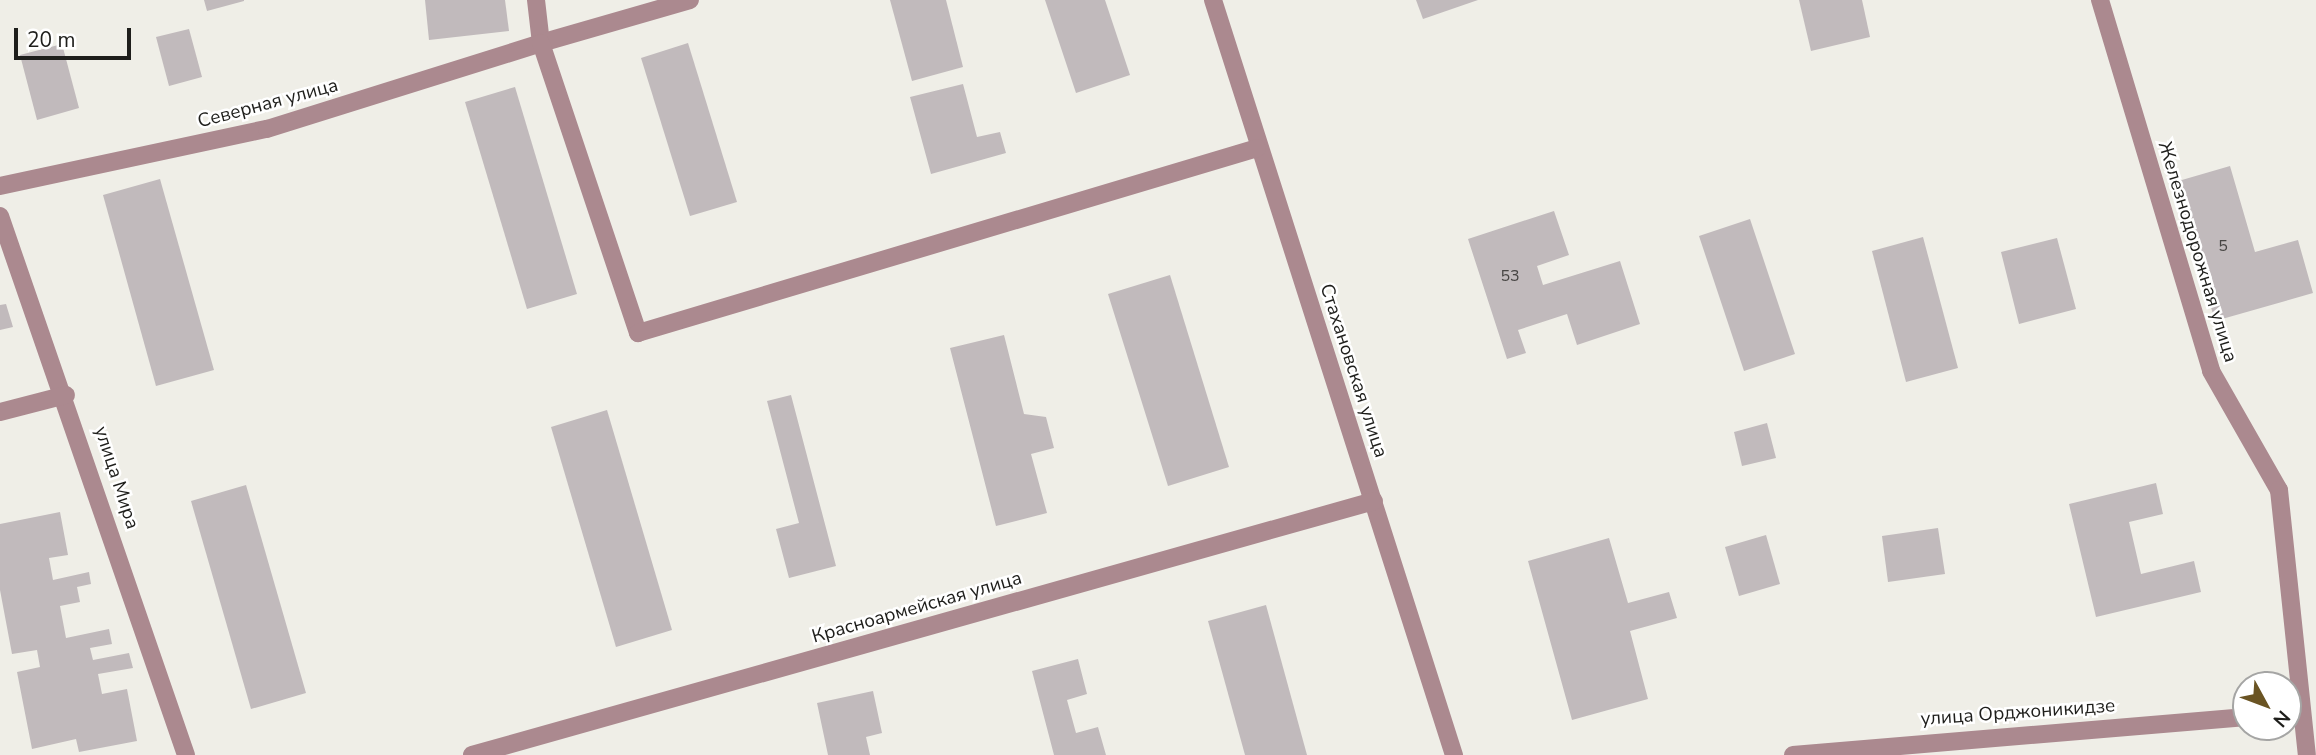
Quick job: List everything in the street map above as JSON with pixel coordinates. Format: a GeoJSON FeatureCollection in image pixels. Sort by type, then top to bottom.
{"type":"FeatureCollection","features":[{"type":"Feature","properties":{"kind":"street"},"geometry":{"type":"LineString","coordinates":[[536,0],[541,43],[638,333],[1257,148]]}},
{"type":"Feature","properties":{"kind":"street","name":"Северная улица"},"geometry":{"type":"LineString","coordinates":[[0,187],[267,129],[541,43],[690,0]]}},
{"type":"Feature","properties":{"kind":"street","name":"Стахановская улица"},"geometry":{"type":"LineString","coordinates":[[1213,0],[1257,148],[1374,501],[1454,755]]}},
{"type":"Feature","properties":{"kind":"street","name":"Железнодорожная улица"},"geometry":{"type":"LineString","coordinates":[[2100,0],[2211,371],[2279,490],[2293,671]]}},
{"type":"Feature","properties":{"kind":"street","name":"улица Мира"},"geometry":{"type":"LineString","coordinates":[[0,216],[66,395],[186,755]]}},
{"type":"Feature","properties":{"kind":"street"},"geometry":{"type":"LineString","coordinates":[[0,412],[66,395]]}},
{"type":"Feature","properties":{"kind":"street","name":"Красноармейская улица"},"geometry":{"type":"LineString","coordinates":[[472,755],[1374,501]]}},
{"type":"Feature","properties":{"kind":"street","name":"улица Орджоникидзе"},"geometry":{"type":"LineString","coordinates":[[1793,755],[2232,718]]}},
{"type":"Feature","properties":{"kind":"street","name":"Железнодорожная улица"},"geometry":{"type":"LineString","coordinates":[[2302,736],[2307,755]]}},
{"type":"Feature","properties":{"kind":"building"},"geometry":{"type":"Polygon","coordinates":[[[204,0],[244,0],[244,1],[207,11],[204,0]]]}},
{"type":"Feature","properties":{"kind":"building"},"geometry":{"type":"Polygon","coordinates":[[[425,0],[505,0],[509,31],[429,40],[425,0]]]}},
{"type":"Feature","properties":{"kind":"building"},"geometry":{"type":"Polygon","coordinates":[[[890,0],[946,0],[963,67],[912,81],[890,0]]]}},
{"type":"Feature","properties":{"kind":"building"},"geometry":{"type":"Polygon","coordinates":[[[1045,0],[1105,0],[1130,75],[1076,93],[1045,0]]]}},
{"type":"Feature","properties":{"kind":"building"},"geometry":{"type":"Polygon","coordinates":[[[1416,0],[1478,0],[1423,19],[1416,0]]]}},
{"type":"Feature","properties":{"kind":"building"},"geometry":{"type":"Polygon","coordinates":[[[1799,0],[1862,0],[1870,37],[1811,51],[1799,0]]]}},
{"type":"Feature","properties":{"kind":"building"},"geometry":{"type":"Polygon","coordinates":[[[189,29],[202,77],[169,86],[156,37],[189,29]]]}},
{"type":"Feature","properties":{"kind":"building"},"geometry":{"type":"Polygon","coordinates":[[[688,43],[737,202],[690,216],[641,58],[688,43]]]}},
{"type":"Feature","properties":{"kind":"building"},"geometry":{"type":"Polygon","coordinates":[[[62,44],[79,108],[37,120],[20,55],[62,44]]]}},
{"type":"Feature","properties":{"kind":"building"},"geometry":{"type":"Polygon","coordinates":[[[963,84],[977,137],[1000,132],[1006,153],[931,174],[910,97],[963,84]]]}},
{"type":"Feature","properties":{"kind":"building"},"geometry":{"type":"Polygon","coordinates":[[[515,87],[577,294],[527,309],[465,102],[515,87]]]}},
{"type":"Feature","properties":{"kind":"building"},"geometry":{"type":"Polygon","coordinates":[[[2230,166],[2255,252],[2298,240],[2313,293],[2215,321],[2175,182],[2230,166]]]}},
{"type":"Feature","properties":{"kind":"building"},"geometry":{"type":"Polygon","coordinates":[[[160,179],[214,370],[156,386],[103,195],[160,179]]]}},
{"type":"Feature","properties":{"kind":"building"},"geometry":{"type":"Polygon","coordinates":[[[1554,211],[1569,255],[1537,266],[1543,285],[1620,261],[1640,324],[1577,345],[1567,314],[1518,330],[1526,353],[1507,359],[1468,239],[1554,211]]]}},
{"type":"Feature","properties":{"kind":"building"},"geometry":{"type":"Polygon","coordinates":[[[1750,219],[1795,354],[1744,371],[1699,236],[1750,219]]]}},
{"type":"Feature","properties":{"kind":"building"},"geometry":{"type":"Polygon","coordinates":[[[1923,237],[1958,368],[1906,382],[1872,251],[1923,237]]]}},
{"type":"Feature","properties":{"kind":"building"},"geometry":{"type":"Polygon","coordinates":[[[2057,238],[2076,309],[2019,324],[2001,252],[2057,238]]]}},
{"type":"Feature","properties":{"kind":"building"},"geometry":{"type":"Polygon","coordinates":[[[1170,275],[1229,467],[1168,486],[1108,294],[1170,275]]]}},
{"type":"Feature","properties":{"kind":"building"},"geometry":{"type":"Polygon","coordinates":[[[6,304],[13,327],[0,330],[0,305],[6,304]]]}},
{"type":"Feature","properties":{"kind":"building"},"geometry":{"type":"Polygon","coordinates":[[[1004,335],[1024,414],[1046,417],[1054,448],[1031,454],[1047,513],[996,526],[950,348],[1004,335]]]}},
{"type":"Feature","properties":{"kind":"building"},"geometry":{"type":"Polygon","coordinates":[[[791,395],[836,566],[789,578],[776,529],[799,523],[767,401],[791,395]]]}},
{"type":"Feature","properties":{"kind":"building"},"geometry":{"type":"Polygon","coordinates":[[[607,410],[672,630],[616,647],[551,427],[607,410]]]}},
{"type":"Feature","properties":{"kind":"building"},"geometry":{"type":"Polygon","coordinates":[[[1767,423],[1776,458],[1742,466],[1734,432],[1767,423]]]}},
{"type":"Feature","properties":{"kind":"building"},"geometry":{"type":"Polygon","coordinates":[[[2156,483],[2163,514],[2129,522],[2141,574],[2194,561],[2201,592],[2096,617],[2069,504],[2156,483]]]}},
{"type":"Feature","properties":{"kind":"building"},"geometry":{"type":"Polygon","coordinates":[[[246,485],[306,693],[251,709],[191,501],[246,485]]]}},
{"type":"Feature","properties":{"kind":"building"},"geometry":{"type":"Polygon","coordinates":[[[60,512],[68,555],[49,558],[53,580],[89,572],[91,584],[77,587],[80,602],[60,606],[66,638],[109,629],[112,644],[90,648],[93,660],[129,653],[133,668],[98,674],[102,694],[127,689],[137,741],[79,752],[76,739],[32,749],[17,672],[40,667],[37,650],[12,654],[0,590],[0,524],[60,512]]]}},
{"type":"Feature","properties":{"kind":"building"},"geometry":{"type":"Polygon","coordinates":[[[1938,528],[1945,574],[1888,582],[1882,536],[1938,528]]]}},
{"type":"Feature","properties":{"kind":"building"},"geometry":{"type":"Polygon","coordinates":[[[1766,535],[1780,584],[1739,596],[1725,547],[1766,535]]]}},
{"type":"Feature","properties":{"kind":"building"},"geometry":{"type":"Polygon","coordinates":[[[1609,538],[1628,603],[1669,592],[1677,618],[1630,631],[1648,699],[1572,720],[1528,561],[1609,538]]]}},
{"type":"Feature","properties":{"kind":"building"},"geometry":{"type":"Polygon","coordinates":[[[1266,605],[1307,755],[1245,755],[1208,621],[1266,605]]]}},
{"type":"Feature","properties":{"kind":"building"},"geometry":{"type":"Polygon","coordinates":[[[1078,659],[1087,694],[1067,700],[1076,733],[1098,727],[1106,755],[1054,755],[1032,671],[1078,659]]]}},
{"type":"Feature","properties":{"kind":"building"},"geometry":{"type":"Polygon","coordinates":[[[873,691],[882,733],[866,737],[870,755],[828,755],[817,703],[873,691]]]}}]}
